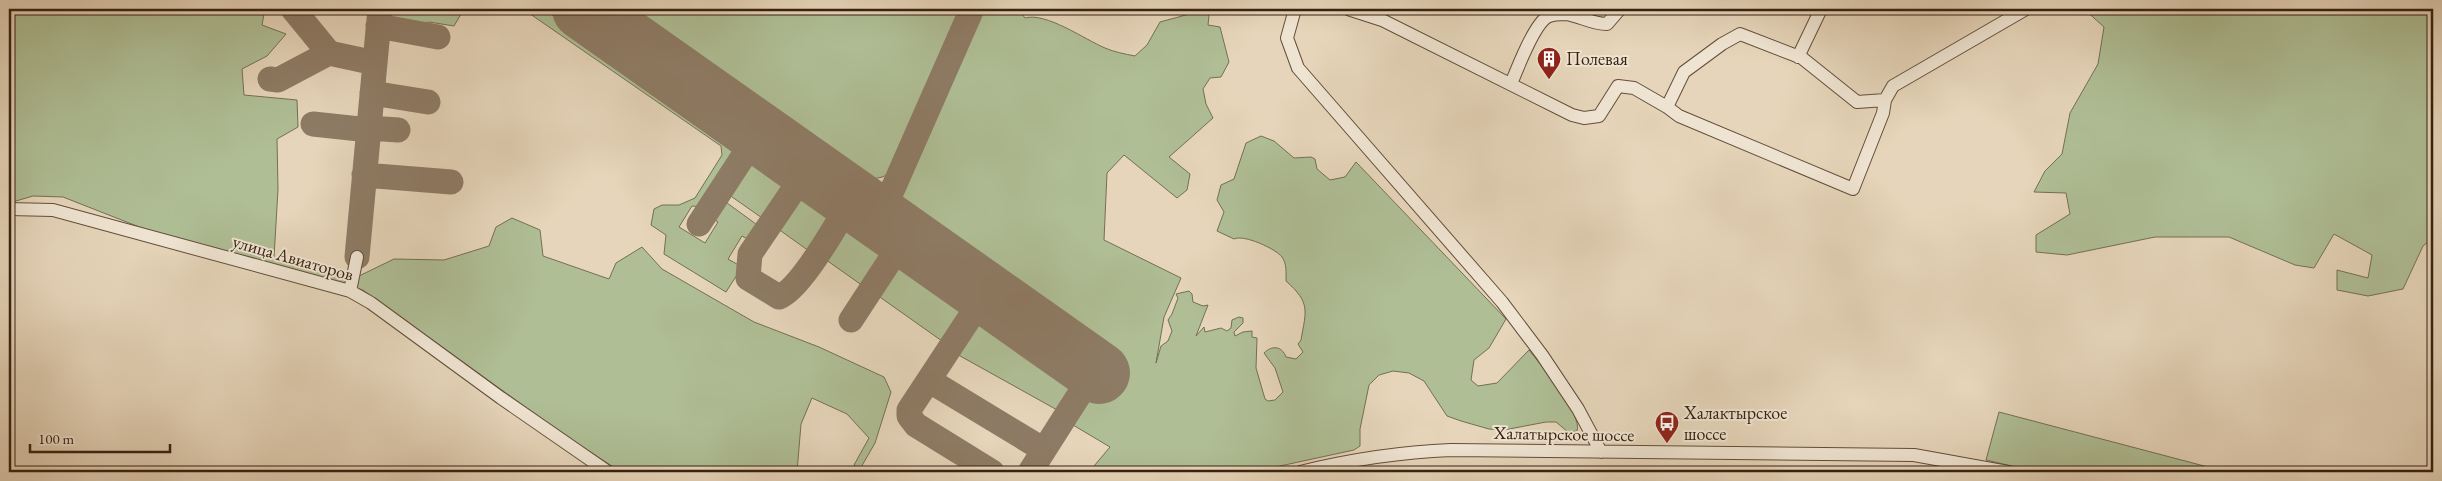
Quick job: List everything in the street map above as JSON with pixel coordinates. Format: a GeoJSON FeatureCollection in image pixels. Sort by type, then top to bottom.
{"type":"FeatureCollection","features":[{"type":"Feature","properties":{"kind":"street"},"geometry":{"type":"LineString","coordinates":[[1296,9],[1287,38],[1298,68],[1502,302],[1542,355],[1578,409],[1601,452]]}},
{"type":"Feature","properties":{"kind":"street"},"geometry":{"type":"LineString","coordinates":[[1348,9],[1382,20],[1572,115],[1584,118],[1599,116],[1618,86],[1634,88],[1679,116],[1853,190],[1883,113],[1885,100],[1893,86],[2026,9]]}},
{"type":"Feature","properties":{"kind":"street"},"geometry":{"type":"LineString","coordinates":[[1511,84],[1532,38],[1545,18],[1554,14],[1568,14],[1595,24],[1607,24],[1620,9]]}},
{"type":"Feature","properties":{"kind":"street"},"geometry":{"type":"LineString","coordinates":[[1798,57],[1821,9]]}},
{"type":"Feature","properties":{"kind":"street"},"geometry":{"type":"LineString","coordinates":[[1667,107],[1684,72],[1722,44],[1740,34],[1798,57],[1857,102],[1885,100]]}},
{"type":"Feature","properties":{"kind":"street","name":"улица Авиаторов"},"geometry":{"type":"LineString","coordinates":[[9,209],[53,210],[350,290],[608,472]]}},
{"type":"Feature","properties":{"kind":"street"},"geometry":{"type":"LineString","coordinates":[[350,290],[357,257]]}},
{"type":"Feature","properties":{"kind":"street","name":"Халатырское шоссе"},"geometry":{"type":"LineString","coordinates":[[1300,472],[1422,451],[1799,452],[1914,455],[2008,472]]}},
{"type":"Feature","properties":{"kind":"green space"},"geometry":{"type":"Polygon","coordinates":[[[9,9],[265,9],[262,25],[286,34],[267,56],[242,69],[244,95],[297,100],[298,127],[277,139],[278,189],[274,258],[331,274],[359,276],[394,259],[444,260],[489,246],[496,227],[512,218],[540,230],[543,256],[609,279],[616,263],[642,247],[662,269],[754,322],[819,347],[884,377],[891,392],[875,443],[860,469],[854,465],[869,438],[847,414],[812,398],[801,424],[797,472],[621,472],[560,432],[363,290],[147,230],[63,197],[33,196],[9,203],[9,9]]]}},
{"type":"Feature","properties":{"kind":"green space"},"geometry":{"type":"Polygon","coordinates":[[[384,9],[464,9],[454,26],[429,22],[416,26],[390,21],[384,9]]]}},
{"type":"Feature","properties":{"kind":"green space"},"geometry":{"type":"Polygon","coordinates":[[[523,9],[544,9],[741,147],[706,203],[702,207],[692,206],[679,227],[705,243],[718,222],[711,218],[723,200],[760,227],[751,241],[742,236],[728,259],[742,267],[726,292],[664,254],[666,235],[651,225],[654,209],[662,205],[679,205],[695,198],[722,155],[721,146],[523,9]]]}},
{"type":"Feature","properties":{"kind":"green space"},"geometry":{"type":"Polygon","coordinates":[[[622,9],[961,9],[893,171],[879,178],[863,178],[622,9]]]}},
{"type":"Feature","properties":{"kind":"green space"},"geometry":{"type":"Polygon","coordinates":[[[984,9],[1018,9],[1025,18],[1034,17],[1054,22],[1105,48],[1135,56],[1147,45],[1160,22],[1204,10],[1209,16],[1208,25],[1220,27],[1229,62],[1221,77],[1210,78],[1203,89],[1206,104],[1213,118],[1169,157],[1190,174],[1187,190],[1177,198],[1124,155],[1107,173],[1104,240],[1181,278],[1164,317],[1156,363],[1161,346],[1168,341],[1172,331],[1168,320],[1178,298],[1176,294],[1189,291],[1192,294],[1193,302],[1203,306],[1208,305],[1196,336],[1204,327],[1205,332],[1221,328],[1227,331],[1231,328],[1232,320],[1239,317],[1243,318],[1243,323],[1234,332],[1235,336],[1243,332],[1252,331],[1252,337],[1257,338],[1256,368],[1265,399],[1268,401],[1275,400],[1283,392],[1275,368],[1264,353],[1267,350],[1276,348],[1282,351],[1286,357],[1296,359],[1303,352],[1298,344],[1301,340],[1305,308],[1300,295],[1286,281],[1282,257],[1260,243],[1239,238],[1234,239],[1217,231],[1224,212],[1217,200],[1221,185],[1234,179],[1246,143],[1261,136],[1274,141],[1294,158],[1311,157],[1315,159],[1317,169],[1330,180],[1345,177],[1356,162],[1506,319],[1489,348],[1474,360],[1471,380],[1478,386],[1497,383],[1529,350],[1567,402],[1574,414],[1577,431],[1568,432],[1556,422],[1546,422],[1504,430],[1489,429],[1461,421],[1447,416],[1424,381],[1409,373],[1393,371],[1379,375],[1369,385],[1360,429],[1360,446],[1354,450],[1280,466],[1263,472],[1089,472],[1110,447],[1068,422],[1111,356],[900,208],[899,187],[978,11],[984,9]]]}},
{"type":"Feature","properties":{"kind":"green space"},"geometry":{"type":"Polygon","coordinates":[[[2084,9],[2429,9],[2433,15],[2433,238],[2423,246],[2403,289],[2368,296],[2337,290],[2337,270],[2368,278],[2372,255],[2334,234],[2314,268],[2295,265],[2229,237],[2155,237],[2067,255],[2036,252],[2036,235],[2070,214],[2066,193],[2034,192],[2045,171],[2062,154],[2070,113],[2098,64],[2104,27],[2084,9]]]}},
{"type":"Feature","properties":{"kind":"green space"},"geometry":{"type":"Polygon","coordinates":[[[752,154],[792,182],[765,220],[725,192],[752,154]]]}},
{"type":"Feature","properties":{"kind":"green space"},"geometry":{"type":"Polygon","coordinates":[[[801,188],[836,213],[809,251],[774,226],[801,188]]]}},
{"type":"Feature","properties":{"kind":"green space"},"geometry":{"type":"Polygon","coordinates":[[[847,222],[888,251],[863,286],[822,257],[847,222]]]}},
{"type":"Feature","properties":{"kind":"green space"},"geometry":{"type":"Polygon","coordinates":[[[902,261],[967,307],[942,341],[877,295],[902,261]]]}},
{"type":"Feature","properties":{"kind":"green space"},"geometry":{"type":"Polygon","coordinates":[[[979,315],[1078,384],[1059,411],[953,352],[979,315]]]}},
{"type":"Feature","properties":{"kind":"green space"},"geometry":{"type":"Polygon","coordinates":[[[1999,412],[2227,472],[2037,472],[1986,460],[1999,412]]]}},
{"type":"Feature","properties":{"kind":"taxiway"},"geometry":{"type":"LineString","coordinates":[[293,9],[329,53],[375,63]]}},
{"type":"Feature","properties":{"kind":"taxiway"},"geometry":{"type":"LineString","coordinates":[[357,257],[380,9]]}},
{"type":"Feature","properties":{"kind":"taxiway"},"geometry":{"type":"LineString","coordinates":[[880,218],[972,9]]}},
{"type":"Feature","properties":{"kind":"taxiway"},"geometry":{"type":"LineString","coordinates":[[378,26],[438,37]]}},
{"type":"Feature","properties":{"kind":"taxiway"},"geometry":{"type":"LineString","coordinates":[[270,79],[278,80],[329,53]]}},
{"type":"Feature","properties":{"kind":"taxiway"},"geometry":{"type":"LineString","coordinates":[[372,93],[428,102]]}},
{"type":"Feature","properties":{"kind":"taxiway"},"geometry":{"type":"LineString","coordinates":[[313,124],[369,130]]}},
{"type":"Feature","properties":{"kind":"taxiway"},"geometry":{"type":"LineString","coordinates":[[369,128],[398,130]]}},
{"type":"Feature","properties":{"kind":"taxiway"},"geometry":{"type":"LineString","coordinates":[[699,224],[759,132]]}},
{"type":"Feature","properties":{"kind":"taxiway"},"geometry":{"type":"LineString","coordinates":[[809,167],[750,254],[748,278],[779,297],[788,291],[809,268],[853,198]]}},
{"type":"Feature","properties":{"kind":"taxiway"},"geometry":{"type":"LineString","coordinates":[[364,175],[451,182]]}},
{"type":"Feature","properties":{"kind":"taxiway"},"geometry":{"type":"LineString","coordinates":[[851,320],[906,236]]}},
{"type":"Feature","properties":{"kind":"taxiway"},"geometry":{"type":"LineString","coordinates":[[986,293],[909,410],[909,416],[916,425],[992,472]]}},
{"type":"Feature","properties":{"kind":"taxiway"},"geometry":{"type":"LineString","coordinates":[[1030,472],[1095,370]]}},
{"type":"Feature","properties":{"kind":"taxiway"},"geometry":{"type":"LineString","coordinates":[[932,375],[935,384],[1044,450]]}},
{"type":"Feature","properties":{"kind":"runway"},"geometry":{"type":"LineString","coordinates":[[583,9],[1099,373]]}},
{"type":"Feature","properties":{"kind":"place","name":"Полевая"},"geometry":{"type":"Point","coordinates":[1549,80]}},
{"type":"Feature","properties":{"kind":"place","name":"Халактырское шоссе"},"geometry":{"type":"Point","coordinates":[1667,444]}}]}
